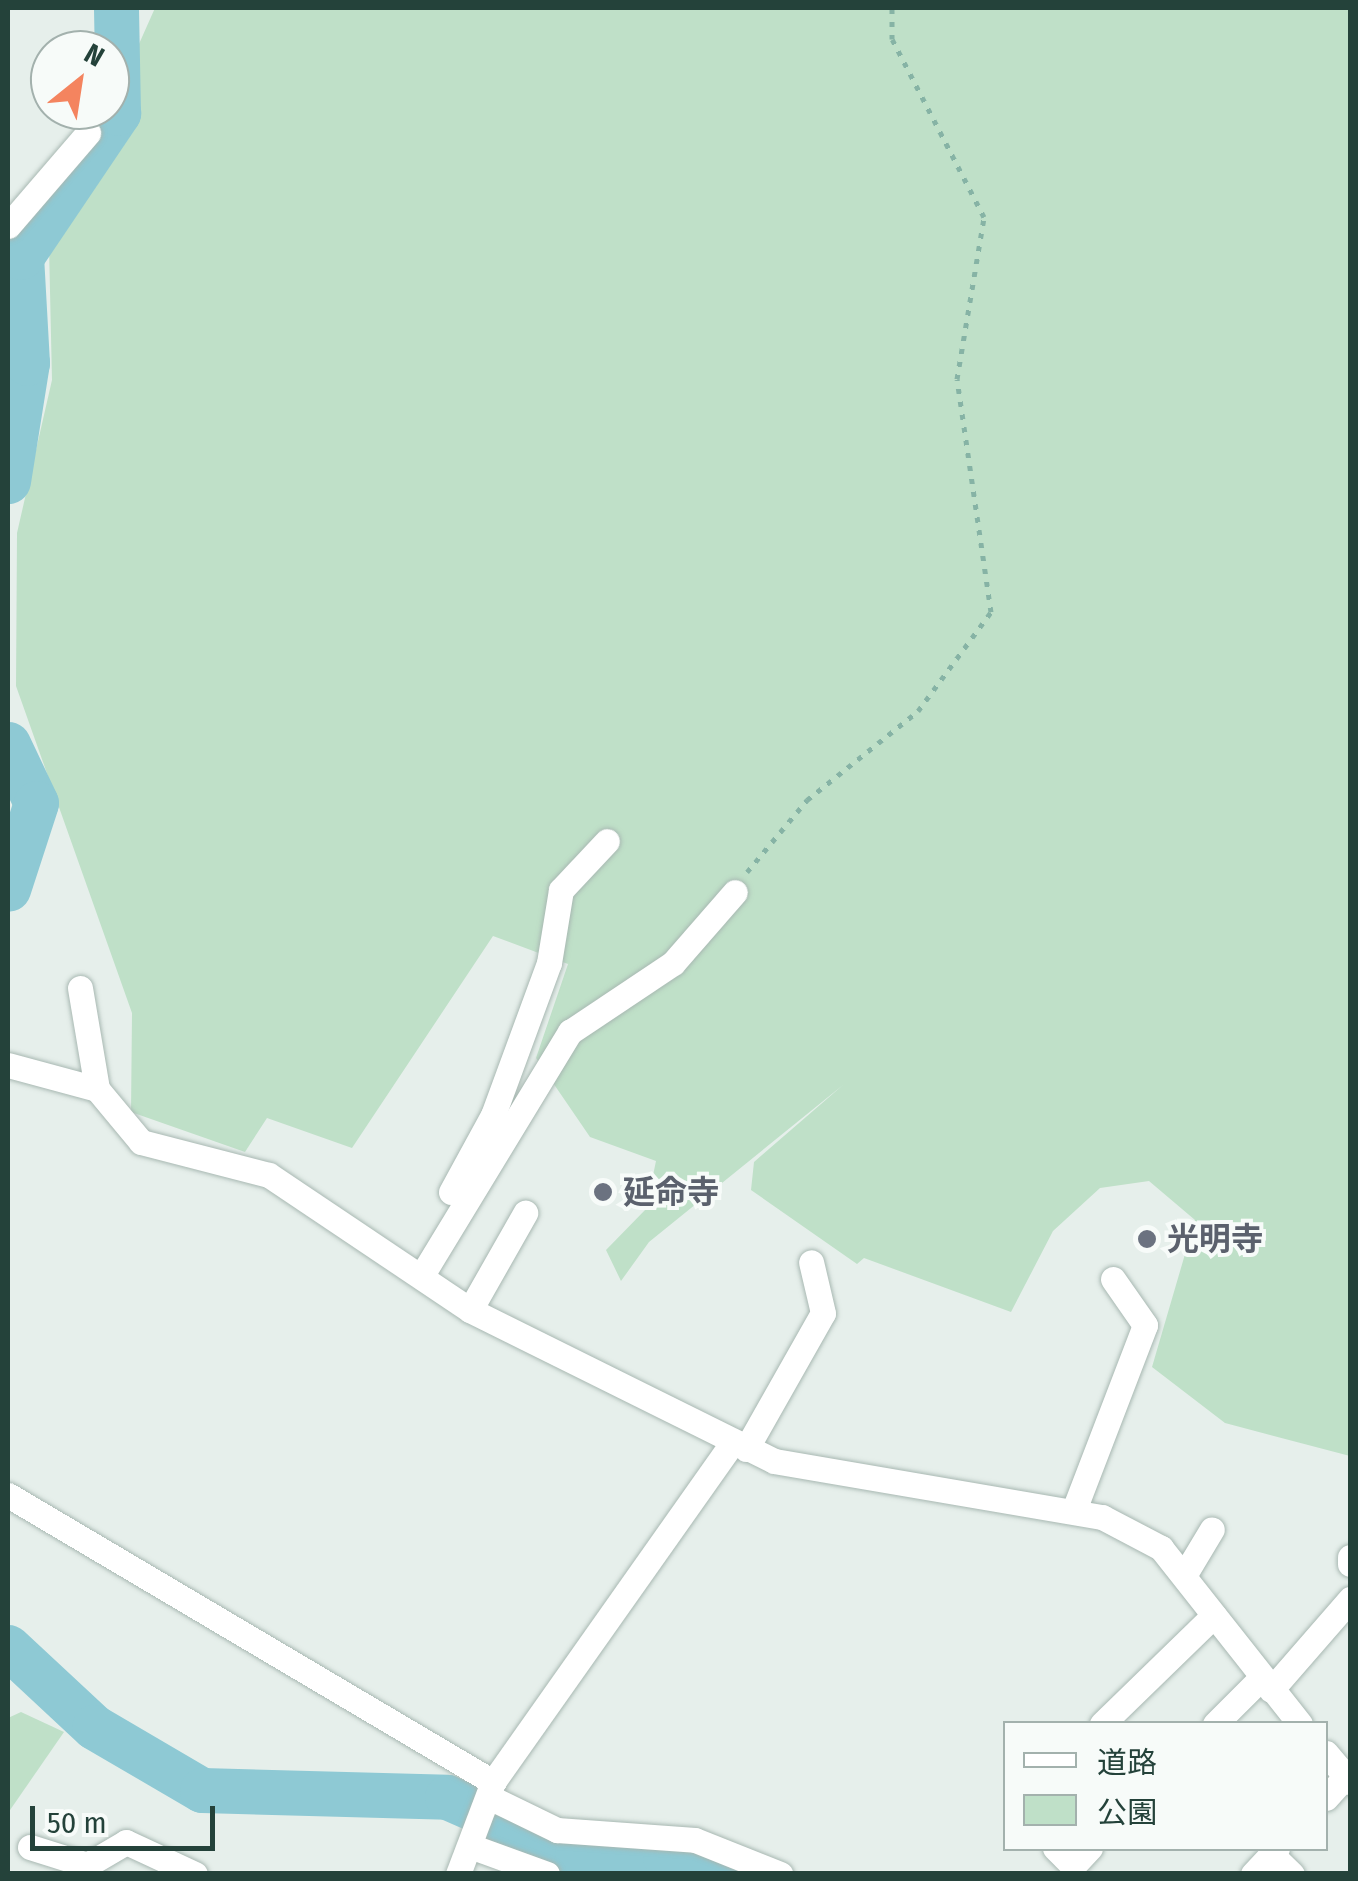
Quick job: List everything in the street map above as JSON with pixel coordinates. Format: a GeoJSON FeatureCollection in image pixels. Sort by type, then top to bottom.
{"type":"FeatureCollection","features":[{"type":"Feature","properties":{"kind":"street"},"geometry":{"type":"LineString","coordinates":[[8,226],[88,132]]}},
{"type":"Feature","properties":{"kind":"street"},"geometry":{"type":"LineString","coordinates":[[416,1271],[494,1115],[549,963],[561,890],[607,841]]}},
{"type":"Feature","properties":{"kind":"street"},"geometry":{"type":"LineString","coordinates":[[416,1271],[570,1032],[674,963],[735,892]]}},
{"type":"Feature","properties":{"kind":"street"},"geometry":{"type":"LineString","coordinates":[[80,988],[97,1088],[116,1122],[141,1142],[268,1175],[470,1310],[739,1446],[1074,1510],[1161,1548],[1297,1721]]}},
{"type":"Feature","properties":{"kind":"street"},"geometry":{"type":"LineString","coordinates":[[8,1065],[97,1088]]}},
{"type":"Feature","properties":{"kind":"street"},"geometry":{"type":"LineString","coordinates":[[470,1310],[525,1214]]}},
{"type":"Feature","properties":{"kind":"street"},"geometry":{"type":"LineString","coordinates":[[458,1874],[491,1790],[739,1446],[824,1313],[811,1262]]}},
{"type":"Feature","properties":{"kind":"street"},"geometry":{"type":"LineString","coordinates":[[1074,1510],[1145,1325],[1113,1280]]}},
{"type":"Feature","properties":{"kind":"street"},"geometry":{"type":"LineString","coordinates":[[8,1495],[557,1830],[695,1840],[780,1874]]}},
{"type":"Feature","properties":{"kind":"street"},"geometry":{"type":"LineString","coordinates":[[1185,1574],[1212,1529]]}},
{"type":"Feature","properties":{"kind":"street"},"geometry":{"type":"LineString","coordinates":[[1220,1721],[1266,1684],[1350,1599]]}},
{"type":"Feature","properties":{"kind":"street"},"geometry":{"type":"LineString","coordinates":[[1105,1721],[1214,1615]]}},
{"type":"Feature","properties":{"kind":"street"},"geometry":{"type":"LineString","coordinates":[[1328,1755],[1348,1779],[1328,1796]]}},
{"type":"Feature","properties":{"kind":"street"},"geometry":{"type":"LineString","coordinates":[[474,1838],[547,1874]]}},
{"type":"Feature","properties":{"kind":"street"},"geometry":{"type":"LineString","coordinates":[[30,1847],[87,1865],[126,1842],[187,1872]]}},
{"type":"Feature","properties":{"kind":"street"},"geometry":{"type":"LineString","coordinates":[[1059,1851],[1073,1866],[1087,1851]]}},
{"type":"Feature","properties":{"kind":"street"},"geometry":{"type":"LineString","coordinates":[[1253,1874],[1274,1851],[1292,1874]]}},
{"type":"Feature","properties":{"kind":"path"},"geometry":{"type":"LineString","coordinates":[[735,892],[781,826],[918,711],[990,612],[956,379],[984,217],[892,38],[892,8]]}},
{"type":"Feature","properties":{"kind":"green space"},"geometry":{"type":"Polygon","coordinates":[[[155,8],[1350,8],[1350,1456],[1225,1423],[1152,1367],[1195,1220],[1149,1181],[1100,1188],[1053,1231],[1011,1312],[864,1258],[857,1264],[751,1190],[754,1162],[843,1085],[649,1242],[621,1281],[606,1250],[646,1209],[656,1161],[590,1137],[536,1058],[568,964],[493,936],[352,1148],[267,1118],[245,1152],[131,1112],[132,1013],[16,686],[17,533],[52,380],[49,246],[101,130],[130,130],[130,64],[155,8]]]}},
{"type":"Feature","properties":{"kind":"green space"},"geometry":{"type":"Polygon","coordinates":[[[21,1712],[64,1732],[8,1813],[8,1718],[21,1712]]]}},
{"type":"Feature","properties":{"kind":"waterway"},"geometry":{"type":"LineString","coordinates":[[8,481],[27,363],[21,257],[118,113],[116,8]]}},
{"type":"Feature","properties":{"kind":"waterway"},"geometry":{"type":"LineString","coordinates":[[8,744],[36,803],[8,889]]}},
{"type":"Feature","properties":{"kind":"waterway"},"geometry":{"type":"LineString","coordinates":[[8,1647],[94,1727],[202,1790],[447,1797],[577,1854],[665,1856],[730,1874]]}},
{"type":"Feature","properties":{"kind":"place","name":"延命寺"},"geometry":{"type":"Point","coordinates":[603,1192]}},
{"type":"Feature","properties":{"kind":"place","name":"光明寺"},"geometry":{"type":"Point","coordinates":[1147,1239]}}]}
